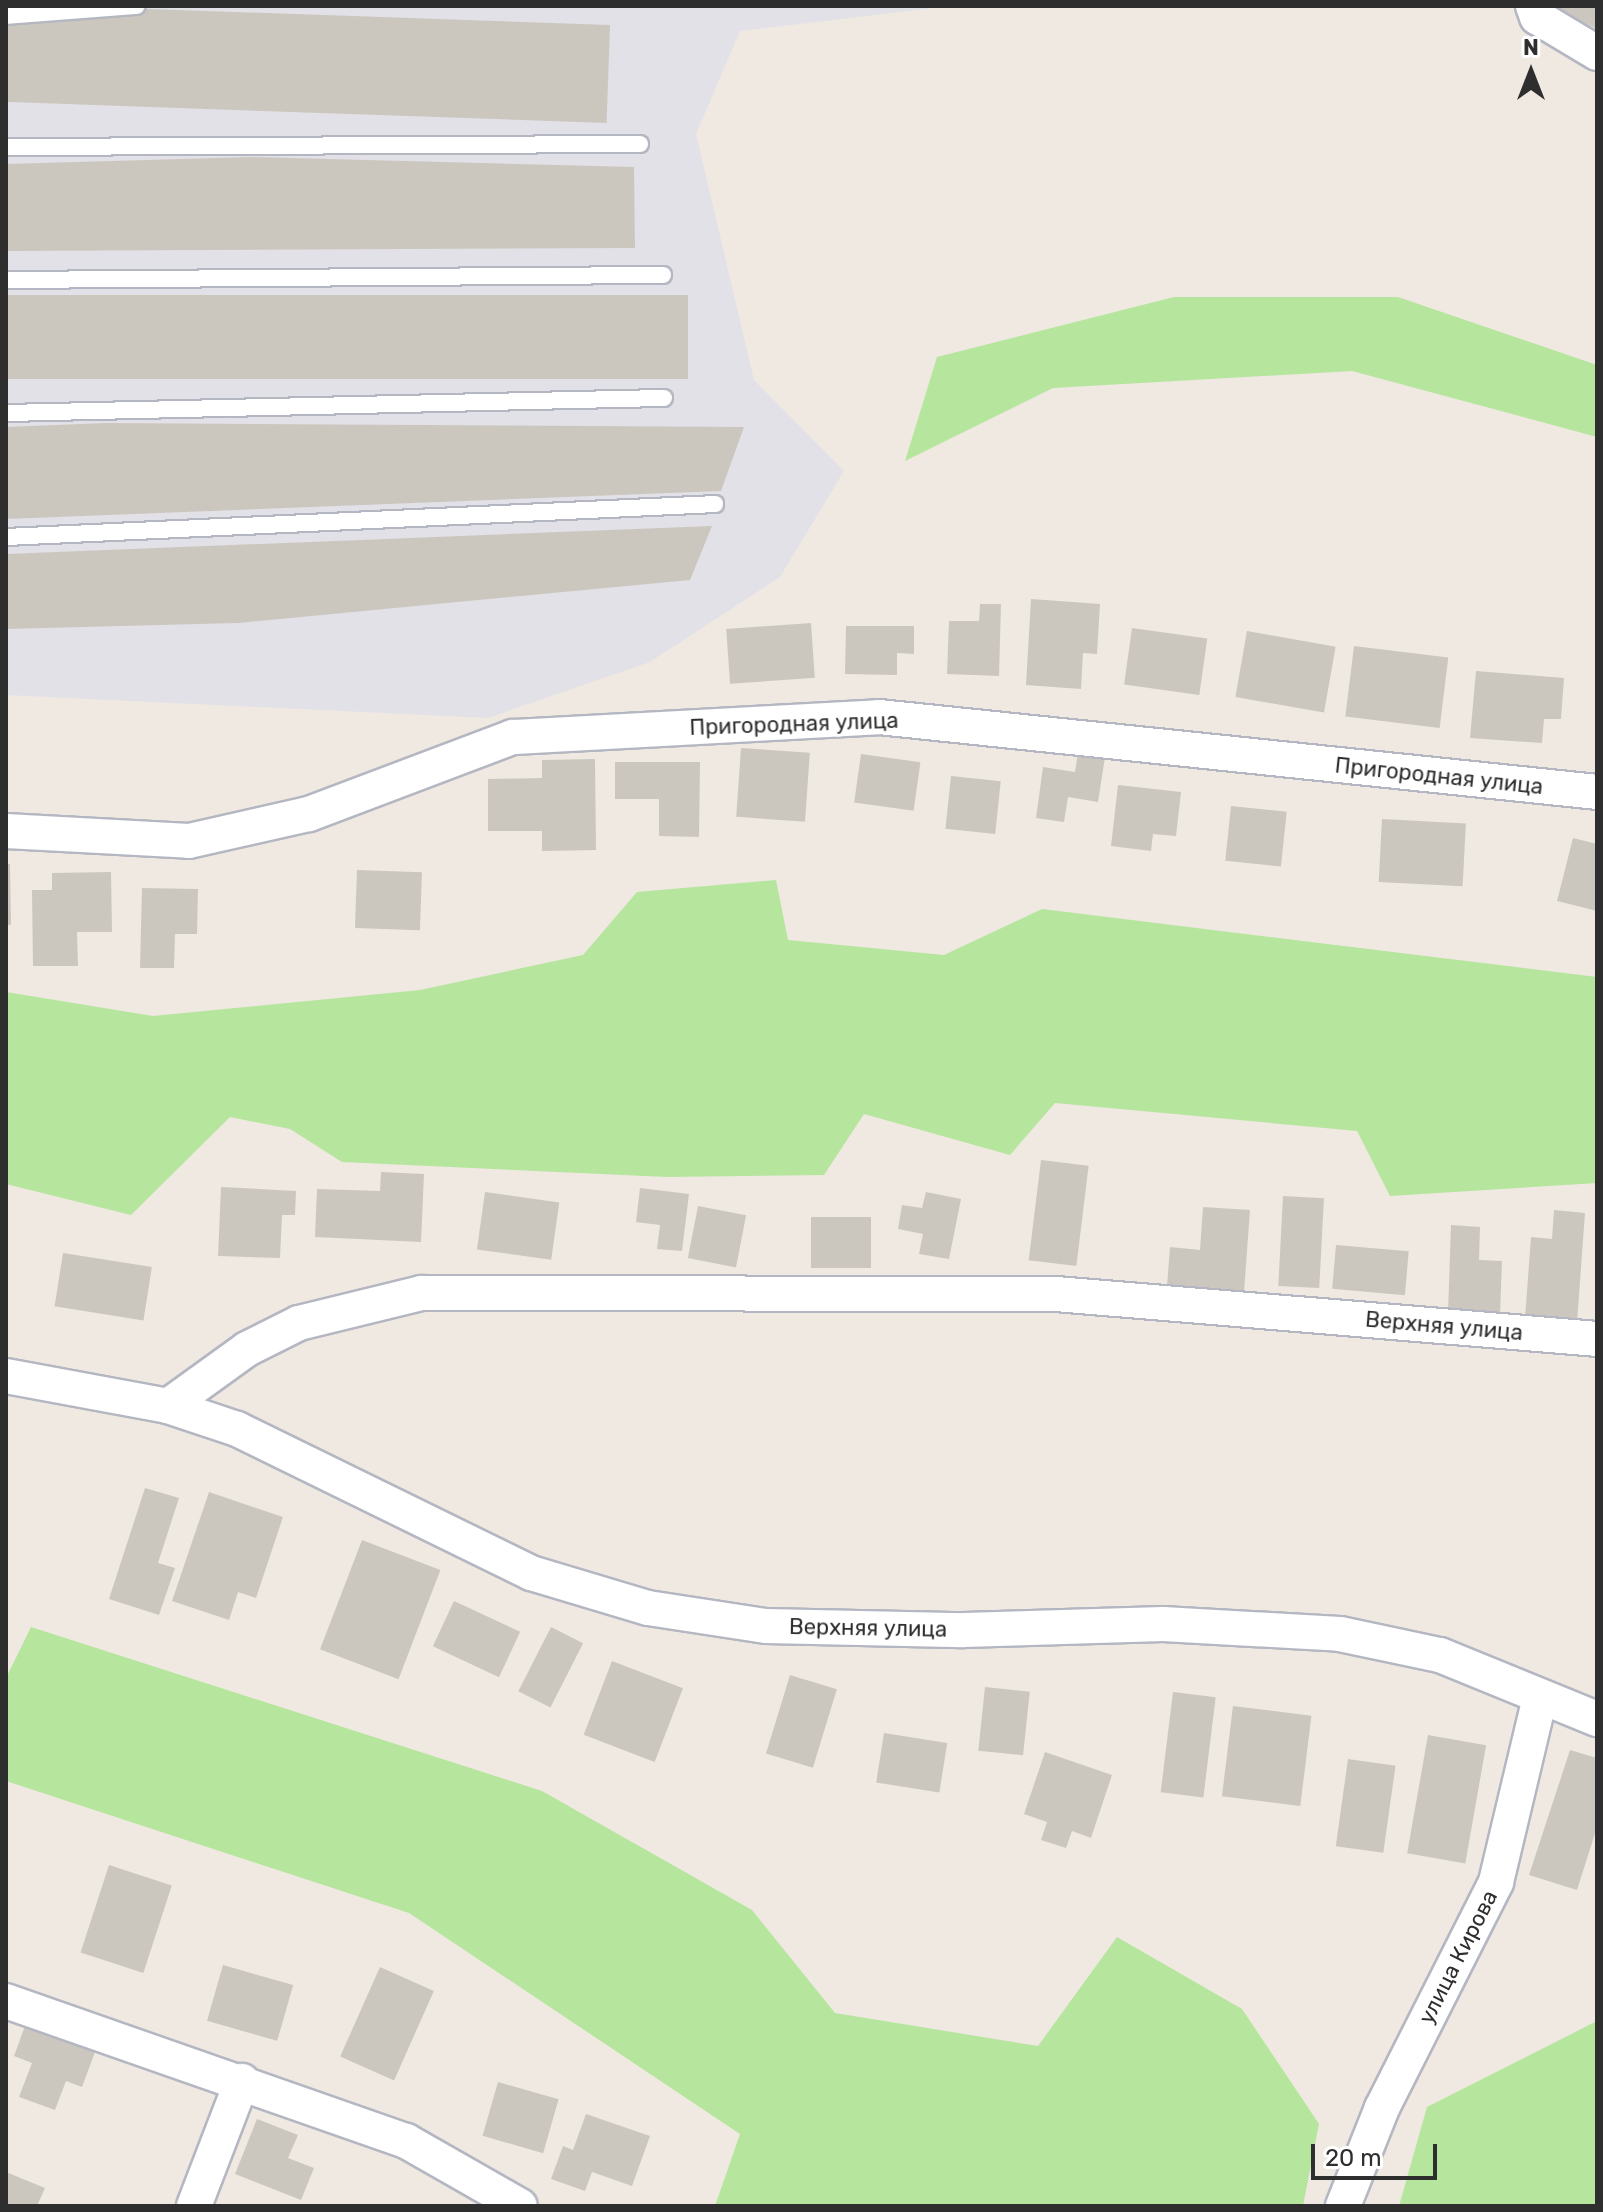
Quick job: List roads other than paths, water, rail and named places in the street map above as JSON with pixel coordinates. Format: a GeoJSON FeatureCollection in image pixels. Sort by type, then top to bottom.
{"type":"FeatureCollection","features":[{"type":"Feature","properties":{"kind":"street"},"geometry":{"type":"LineString","coordinates":[[1533,6],[1537,17],[1597,53]]}},
{"type":"Feature","properties":{"kind":"street","name":"Пригородная улица"},"geometry":{"type":"LineString","coordinates":[[6,831],[189,841],[309,814],[513,737],[879,717],[1597,792]]}},
{"type":"Feature","properties":{"kind":"street","name":"Верхняя улица"},"geometry":{"type":"LineString","coordinates":[[168,1406],[247,1349],[299,1323],[421,1293],[1056,1294],[1597,1339]]}},
{"type":"Feature","properties":{"kind":"street","name":"Верхняя улица"},"geometry":{"type":"LineString","coordinates":[[6,1376],[168,1406],[237,1429],[531,1573],[648,1608],[766,1626],[964,1630],[1163,1624],[1340,1634],[1440,1655],[1597,1719]]}},
{"type":"Feature","properties":{"kind":"street","name":"улица Кирова"},"geometry":{"type":"LineString","coordinates":[[1343,2206],[1382,2108],[1496,1882],[1540,1697]]}},
{"type":"Feature","properties":{"kind":"street"},"geometry":{"type":"LineString","coordinates":[[6,2001],[242,2081],[406,2141],[520,2206]]}},
{"type":"Feature","properties":{"kind":"street"},"geometry":{"type":"LineString","coordinates":[[194,2206],[242,2081]]}},
{"type":"Feature","properties":{"kind":"lane"},"geometry":{"type":"LineString","coordinates":[[6,16],[137,6]]}},
{"type":"Feature","properties":{"kind":"lane"},"geometry":{"type":"LineString","coordinates":[[6,147],[640,144]]}},
{"type":"Feature","properties":{"kind":"lane"},"geometry":{"type":"LineString","coordinates":[[6,280],[663,275]]}},
{"type":"Feature","properties":{"kind":"lane"},"geometry":{"type":"LineString","coordinates":[[6,413],[664,398]]}},
{"type":"Feature","properties":{"kind":"lane"},"geometry":{"type":"LineString","coordinates":[[6,537],[715,504]]}}]}
